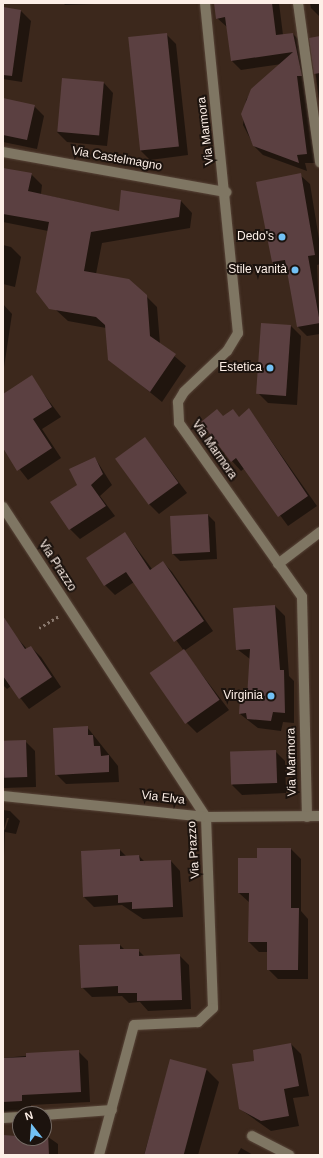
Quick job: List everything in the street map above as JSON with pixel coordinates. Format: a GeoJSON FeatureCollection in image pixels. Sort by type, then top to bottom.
{"type":"FeatureCollection","features":[{"type":"Feature","properties":{"kind":"street","name":"Via Marmora"},"geometry":{"type":"LineString","coordinates":[[205,3],[226,192],[238,333],[227,351],[184,392],[178,402],[179,423],[302,597],[307,817]]}},
{"type":"Feature","properties":{"kind":"street"},"geometry":{"type":"LineString","coordinates":[[298,3],[320,162]]}},
{"type":"Feature","properties":{"kind":"street","name":"Via Castelmagno"},"geometry":{"type":"LineString","coordinates":[[3,152],[226,192]]}},
{"type":"Feature","properties":{"kind":"street","name":"Via Prazzo"},"geometry":{"type":"LineString","coordinates":[[3,507],[206,817],[213,1008],[198,1022],[134,1025],[99,1155]]}},
{"type":"Feature","properties":{"kind":"street"},"geometry":{"type":"LineString","coordinates":[[278,564],[320,532]]}},
{"type":"Feature","properties":{"kind":"street","name":"Via Elva"},"geometry":{"type":"LineString","coordinates":[[3,796],[206,817],[320,816]]}},
{"type":"Feature","properties":{"kind":"street"},"geometry":{"type":"LineString","coordinates":[[52,1114],[112,1110]]}},
{"type":"Feature","properties":{"kind":"street"},"geometry":{"type":"LineString","coordinates":[[252,1136],[289,1155]]}},
{"type":"Feature","properties":{"kind":"path"},"geometry":{"type":"LineString","coordinates":[[39,628],[70,609]]}},
{"type":"Feature","properties":{"kind":"building"},"geometry":{"type":"Polygon","coordinates":[[[214,3],[272,3],[276,35],[293,33],[302,76],[297,76],[307,154],[297,155],[299,163],[253,146],[241,114],[251,89],[293,52],[231,61],[225,17],[216,19],[214,3]]]}},
{"type":"Feature","properties":{"kind":"building"},"geometry":{"type":"Polygon","coordinates":[[[3,7],[21,10],[12,76],[3,75],[3,7]]]}},
{"type":"Feature","properties":{"kind":"building"},"geometry":{"type":"Polygon","coordinates":[[[167,33],[179,146],[140,150],[128,37],[167,33]]]}},
{"type":"Feature","properties":{"kind":"building"},"geometry":{"type":"Polygon","coordinates":[[[320,36],[320,73],[314,74],[309,38],[320,36]]]}},
{"type":"Feature","properties":{"kind":"building"},"geometry":{"type":"Polygon","coordinates":[[[62,78],[104,82],[99,135],[57,132],[62,78]]]}},
{"type":"Feature","properties":{"kind":"building"},"geometry":{"type":"Polygon","coordinates":[[[3,98],[35,105],[27,140],[3,135],[3,98]]]}},
{"type":"Feature","properties":{"kind":"building"},"geometry":{"type":"Polygon","coordinates":[[[3,168],[32,173],[28,191],[119,211],[121,190],[181,200],[179,217],[91,232],[84,271],[129,279],[147,295],[150,336],[176,354],[150,392],[108,360],[105,325],[96,317],[49,309],[36,292],[49,222],[3,214],[3,168]]]}},
{"type":"Feature","properties":{"kind":"building"},"geometry":{"type":"Polygon","coordinates":[[[301,173],[315,255],[308,256],[320,323],[297,327],[285,260],[272,262],[256,182],[301,173]]]}},
{"type":"Feature","properties":{"kind":"building"},"geometry":{"type":"Polygon","coordinates":[[[261,323],[291,325],[286,396],[256,394],[261,323]]]}},
{"type":"Feature","properties":{"kind":"building"},"geometry":{"type":"Polygon","coordinates":[[[32,375],[52,407],[33,419],[52,448],[17,471],[3,448],[3,394],[32,375]]]}},
{"type":"Feature","properties":{"kind":"building"},"geometry":{"type":"Polygon","coordinates":[[[249,408],[308,496],[278,517],[236,458],[231,462],[201,422],[217,409],[223,416],[233,409],[239,417],[249,408]]]}},
{"type":"Feature","properties":{"kind":"building"},"geometry":{"type":"Polygon","coordinates":[[[145,437],[179,483],[149,505],[115,459],[145,437]]]}},
{"type":"Feature","properties":{"kind":"building"},"geometry":{"type":"Polygon","coordinates":[[[95,457],[103,474],[91,485],[106,506],[69,530],[50,502],[77,485],[69,469],[95,457]]]}},
{"type":"Feature","properties":{"kind":"building"},"geometry":{"type":"Polygon","coordinates":[[[208,514],[210,552],[172,554],[170,516],[208,514]]]}},
{"type":"Feature","properties":{"kind":"building"},"geometry":{"type":"Polygon","coordinates":[[[125,532],[150,570],[163,561],[204,621],[174,642],[126,572],[104,586],[86,558],[125,532]]]}},
{"type":"Feature","properties":{"kind":"building"},"geometry":{"type":"Polygon","coordinates":[[[275,605],[280,670],[284,670],[285,713],[273,712],[271,721],[247,719],[246,713],[239,714],[240,698],[247,698],[250,649],[236,650],[233,608],[275,605]]]}},
{"type":"Feature","properties":{"kind":"building"},"geometry":{"type":"Polygon","coordinates":[[[3,616],[25,649],[31,646],[52,677],[19,699],[3,676],[3,616]]]}},
{"type":"Feature","properties":{"kind":"building"},"geometry":{"type":"Polygon","coordinates":[[[184,649],[220,700],[185,724],[150,673],[184,649]]]}},
{"type":"Feature","properties":{"kind":"building"},"geometry":{"type":"Polygon","coordinates":[[[88,726],[88,735],[93,735],[94,746],[100,746],[101,756],[109,755],[109,772],[55,775],[53,728],[88,726]]]}},
{"type":"Feature","properties":{"kind":"building"},"geometry":{"type":"Polygon","coordinates":[[[26,740],[27,777],[4,778],[3,741],[26,740]]]}},
{"type":"Feature","properties":{"kind":"building"},"geometry":{"type":"Polygon","coordinates":[[[276,750],[277,783],[231,785],[230,752],[276,750]]]}},
{"type":"Feature","properties":{"kind":"building"},"geometry":{"type":"Polygon","coordinates":[[[257,848],[291,848],[291,908],[299,908],[298,970],[267,970],[267,942],[248,942],[249,893],[238,893],[238,858],[257,858],[257,848]]]}},
{"type":"Feature","properties":{"kind":"building"},"geometry":{"type":"Polygon","coordinates":[[[120,849],[120,856],[139,855],[140,861],[171,860],[173,907],[132,909],[132,902],[118,903],[118,895],[83,897],[81,851],[120,849]]]}},
{"type":"Feature","properties":{"kind":"building"},"geometry":{"type":"Polygon","coordinates":[[[120,944],[120,949],[139,949],[139,956],[180,954],[182,1000],[137,1001],[137,993],[118,993],[118,986],[81,988],[79,945],[120,944]]]}},
{"type":"Feature","properties":{"kind":"building"},"geometry":{"type":"Polygon","coordinates":[[[291,1043],[299,1086],[284,1089],[289,1116],[261,1121],[239,1109],[232,1064],[254,1061],[253,1050],[291,1043]]]}},
{"type":"Feature","properties":{"kind":"building"},"geometry":{"type":"Polygon","coordinates":[[[79,1050],[81,1092],[22,1095],[22,1101],[3,1102],[3,1058],[26,1057],[26,1053],[79,1050]]]}},
{"type":"Feature","properties":{"kind":"building"},"geometry":{"type":"Polygon","coordinates":[[[170,1059],[207,1069],[184,1155],[144,1155],[170,1059]]]}},
{"type":"Feature","properties":{"kind":"building"},"geometry":{"type":"Polygon","coordinates":[[[3,1135],[12,1136],[12,1146],[49,1146],[49,1155],[3,1155],[3,1135]]]}},
{"type":"Feature","properties":{"kind":"place","name":"Dedo's"},"geometry":{"type":"Point","coordinates":[282,237]}},
{"type":"Feature","properties":{"kind":"place","name":"Stile vanità"},"geometry":{"type":"Point","coordinates":[295,270]}},
{"type":"Feature","properties":{"kind":"place","name":"Estetica"},"geometry":{"type":"Point","coordinates":[270,368]}},
{"type":"Feature","properties":{"kind":"place","name":"Virginia"},"geometry":{"type":"Point","coordinates":[271,696]}}]}
